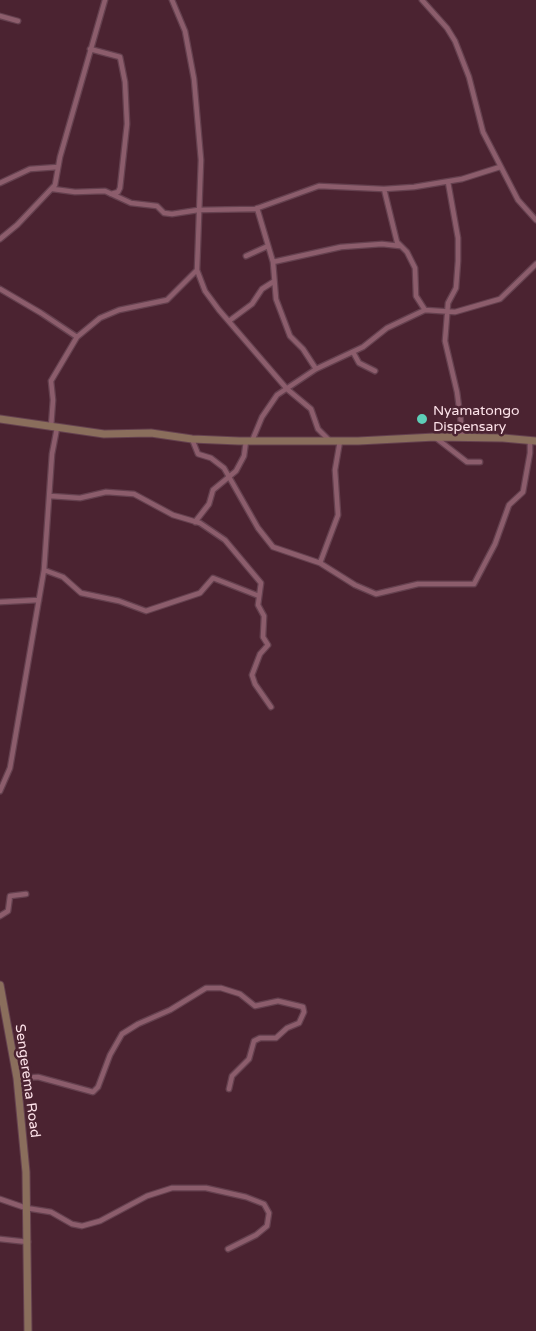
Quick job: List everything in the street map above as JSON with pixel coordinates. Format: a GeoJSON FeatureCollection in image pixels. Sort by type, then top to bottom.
{"type":"FeatureCollection","features":[{"type":"Feature","properties":{"kind":"street"},"geometry":{"type":"LineString","coordinates":[[0,239],[53,189],[57,181],[58,167],[90,49],[106,0]]}},
{"type":"Feature","properties":{"kind":"street"},"geometry":{"type":"LineString","coordinates":[[172,0],[184,31],[193,69],[201,160],[197,270],[206,291],[229,321],[287,389],[312,409],[318,429],[329,440]]}},
{"type":"Feature","properties":{"kind":"street"},"geometry":{"type":"LineString","coordinates":[[422,0],[447,28],[455,42],[469,77],[483,132],[518,200],[536,220]]}},
{"type":"Feature","properties":{"kind":"street"},"geometry":{"type":"LineString","coordinates":[[0,16],[18,21]]}},
{"type":"Feature","properties":{"kind":"street"},"geometry":{"type":"LineString","coordinates":[[90,49],[120,57],[125,82],[127,124],[120,188],[118,192],[110,194]]}},
{"type":"Feature","properties":{"kind":"street"},"geometry":{"type":"LineString","coordinates":[[0,183],[30,170],[58,167]]}},
{"type":"Feature","properties":{"kind":"street"},"geometry":{"type":"LineString","coordinates":[[53,189],[75,192],[105,191],[131,203],[157,206],[169,214],[198,210],[257,208],[319,186],[384,189],[448,182],[473,177],[500,167]]}},
{"type":"Feature","properties":{"kind":"street"},"geometry":{"type":"LineString","coordinates":[[448,182],[458,238],[458,261],[457,285],[449,302],[445,346],[457,392],[463,438]]}},
{"type":"Feature","properties":{"kind":"street"},"geometry":{"type":"LineString","coordinates":[[384,189],[400,246],[407,252],[415,268],[416,296],[425,310]]}},
{"type":"Feature","properties":{"kind":"street"},"geometry":{"type":"LineString","coordinates":[[257,208],[273,262],[275,275],[273,282],[276,299],[290,336],[316,369]]}},
{"type":"Feature","properties":{"kind":"street"},"geometry":{"type":"LineString","coordinates":[[273,262],[341,247],[382,244],[400,246]]}},
{"type":"Feature","properties":{"kind":"street"},"geometry":{"type":"LineString","coordinates":[[246,256],[268,246]]}},
{"type":"Feature","properties":{"kind":"street"},"geometry":{"type":"LineString","coordinates":[[195,522],[209,504],[213,490],[230,477],[244,456],[249,441],[276,395],[316,369],[364,347],[387,328],[425,310],[455,312],[500,299],[536,264]]}},
{"type":"Feature","properties":{"kind":"street"},"geometry":{"type":"LineString","coordinates":[[0,791],[10,768],[44,570],[54,428],[51,381],[77,337],[100,318],[134,305],[166,300],[197,270]]}},
{"type":"Feature","properties":{"kind":"street"},"geometry":{"type":"LineString","coordinates":[[229,321],[252,304],[262,289],[273,282]]}},
{"type":"Feature","properties":{"kind":"street"},"geometry":{"type":"LineString","coordinates":[[0,289],[77,337]]}},
{"type":"Feature","properties":{"kind":"street"},"geometry":{"type":"LineString","coordinates":[[353,352],[359,363],[375,371]]}},
{"type":"Feature","properties":{"kind":"street"},"geometry":{"type":"LineString","coordinates":[[0,419],[104,434],[151,433],[192,439],[249,441],[435,438],[533,440],[523,492],[509,504],[495,544],[473,585],[418,584],[374,594],[355,585],[320,563],[273,547],[258,528],[230,477],[211,458],[198,454],[192,439]]}},
{"type":"Feature","properties":{"kind":"street"},"geometry":{"type":"LineString","coordinates":[[435,438],[467,462],[480,462]]}},
{"type":"Feature","properties":{"kind":"street"},"geometry":{"type":"LineString","coordinates":[[320,563],[338,515],[335,470],[340,441]]}},
{"type":"Feature","properties":{"kind":"street"},"geometry":{"type":"LineString","coordinates":[[50,496],[80,498],[100,493],[122,492],[142,496],[173,515],[195,522],[225,540],[256,575],[262,586],[259,596],[259,608],[264,616],[263,637],[268,645],[260,654],[252,675],[271,707]]}},
{"type":"Feature","properties":{"kind":"street"},"geometry":{"type":"LineString","coordinates":[[44,570],[63,577],[81,593],[119,601],[146,612],[200,593],[213,578],[259,596]]}},
{"type":"Feature","properties":{"kind":"street"},"geometry":{"type":"LineString","coordinates":[[0,602],[39,600]]}},
{"type":"Feature","properties":{"kind":"street"},"geometry":{"type":"LineString","coordinates":[[0,916],[8,911],[10,896],[26,894]]}},
{"type":"Feature","properties":{"kind":"street","name":"Sengerema Road"},"geometry":{"type":"LineString","coordinates":[[0,985],[17,1078],[26,1172],[28,1331]]}},
{"type":"Feature","properties":{"kind":"street"},"geometry":{"type":"LineString","coordinates":[[17,1078],[38,1078],[93,1092],[98,1087],[110,1055],[122,1034],[138,1024],[170,1010],[206,988],[221,988],[241,995],[255,1006],[278,1001],[303,1007],[304,1015],[299,1023],[287,1028],[276,1038],[260,1038],[254,1041],[249,1059],[232,1076],[229,1089]]}},
{"type":"Feature","properties":{"kind":"street"},"geometry":{"type":"LineString","coordinates":[[0,1199],[26,1208],[51,1212],[72,1224],[82,1226],[100,1220],[146,1196],[172,1188],[209,1188],[246,1196],[264,1204],[269,1213],[267,1226],[256,1235],[228,1249]]}},
{"type":"Feature","properties":{"kind":"street"},"geometry":{"type":"LineString","coordinates":[[0,1239],[28,1242]]}},
{"type":"Feature","properties":{"kind":"place","name":"Nyamatongo Dispensary"},"geometry":{"type":"Point","coordinates":[422,419]}}]}
